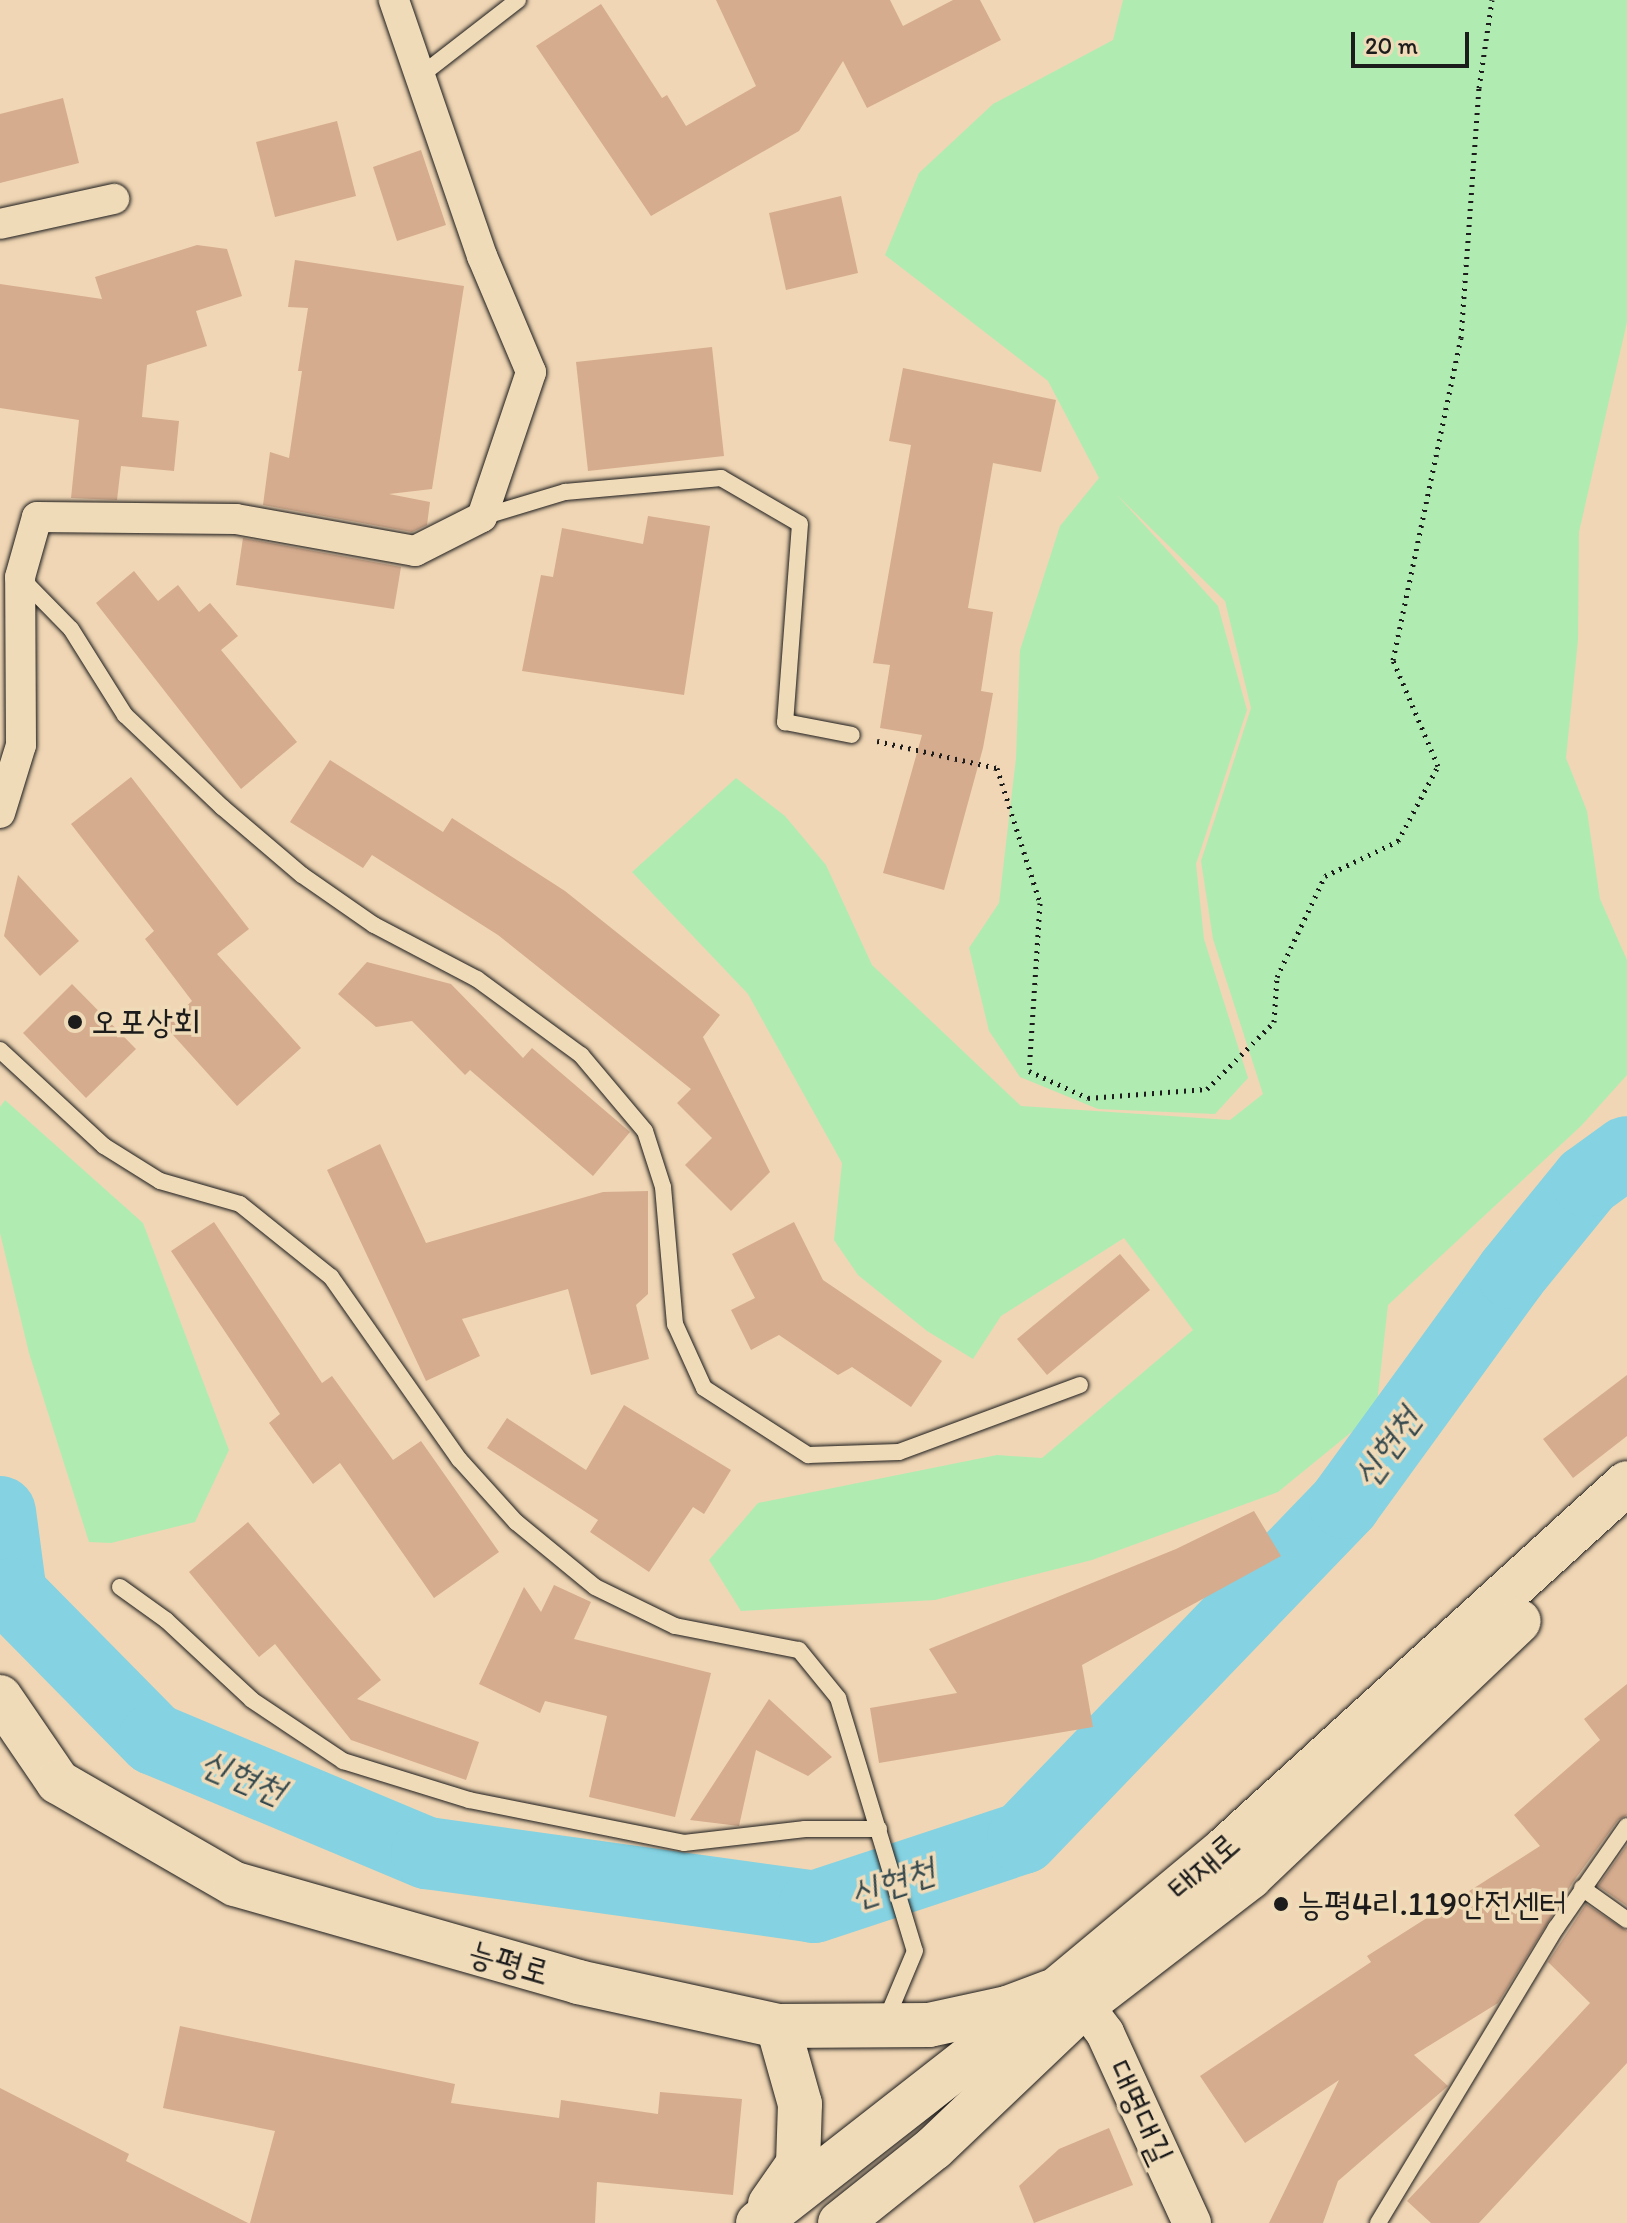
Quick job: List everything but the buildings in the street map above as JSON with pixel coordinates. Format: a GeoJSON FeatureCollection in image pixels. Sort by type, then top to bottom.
{"type":"FeatureCollection","features":[{"type":"Feature","properties":{"kind":"main road","name":"태재로"},"geometry":{"type":"LineString","coordinates":[[840,2223],[934,2148],[1070,1997],[1226,1848],[1627,1483]]}},
{"type":"Feature","properties":{"kind":"main road","name":"태재로"},"geometry":{"type":"LineString","coordinates":[[757,2223],[1070,1997],[1250,1877],[1627,1518]]}},
{"type":"Feature","properties":{"kind":"main road","name":"능평로"},"geometry":{"type":"LineString","coordinates":[[0,1697],[58,1782],[235,1884],[578,1982],[778,2026],[883,2026],[955,2019],[1070,1997]]}},
{"type":"Feature","properties":{"kind":"main road"},"geometry":{"type":"LineString","coordinates":[[757,2223],[798,2164],[800,2104],[778,2026]]}},
{"type":"Feature","properties":{"kind":"street"},"geometry":{"type":"LineString","coordinates":[[0,813],[21,745],[20,577],[37,517],[236,519],[415,551],[482,517],[531,372],[482,256],[394,0]]}},
{"type":"Feature","properties":{"kind":"street"},"geometry":{"type":"LineString","coordinates":[[0,224],[114,199]]}},
{"type":"Feature","properties":{"kind":"street","name":"대명대길"},"geometry":{"type":"LineString","coordinates":[[1070,1997],[1105,2033],[1192,2223]]}},
{"type":"Feature","properties":{"kind":"lane"},"geometry":{"type":"LineString","coordinates":[[420,76],[518,0]]}},
{"type":"Feature","properties":{"kind":"lane"},"geometry":{"type":"LineString","coordinates":[[482,517],[565,492],[721,478],[800,524],[785,722],[852,735]]}},
{"type":"Feature","properties":{"kind":"lane"},"geometry":{"type":"LineString","coordinates":[[20,577],[71,629],[125,715],[222,807],[326,892],[374,925],[477,979],[581,1055],[645,1131],[663,1187],[675,1324],[704,1388],[808,1455],[899,1452],[1080,1385]]}},
{"type":"Feature","properties":{"kind":"lane"},"geometry":{"type":"LineString","coordinates":[[0,1050],[104,1146],[160,1181],[240,1204],[331,1277],[459,1459],[516,1522],[595,1587],[675,1626],[799,1650],[838,1698],[915,1951],[883,2026]]}},
{"type":"Feature","properties":{"kind":"lane"},"geometry":{"type":"LineString","coordinates":[[120,1587],[166,1620],[252,1700],[343,1761],[469,1800],[684,1843],[805,1829],[879,1829]]}},
{"type":"Feature","properties":{"kind":"lane"},"geometry":{"type":"LineString","coordinates":[[1378,2223],[1582,1888],[1627,1826]]}},
{"type":"Feature","properties":{"kind":"lane"},"geometry":{"type":"LineString","coordinates":[[1582,1888],[1627,1920]]}},
{"type":"Feature","properties":{"kind":"path"},"geometry":{"type":"LineString","coordinates":[[852,735],[997,768],[1040,903],[1029,1071],[1088,1098],[1207,1089],[1274,1022],[1277,977],[1325,876],[1398,841],[1438,766],[1393,660],[1461,338],[1479,88],[1492,0]]}},
{"type":"Feature","properties":{"kind":"green space"},"geometry":{"type":"Polygon","coordinates":[[[1123,0],[1627,0],[1627,322],[1579,532],[1578,640],[1566,758],[1587,811],[1600,899],[1627,960],[1627,1075],[1581,1126],[1388,1305],[1376,1412],[1278,1492],[1092,1560],[935,1600],[741,1611],[709,1560],[758,1503],[997,1455],[1042,1458],[1193,1330],[1124,1238],[1001,1316],[973,1359],[927,1331],[858,1275],[834,1240],[842,1163],[748,994],[632,872],[736,778],[785,816],[826,865],[872,965],[1021,1106],[1230,1120],[1263,1094],[1213,939],[1201,861],[1251,708],[1225,601],[1117,495],[1218,606],[1247,710],[1196,864],[1204,939],[1248,1078],[1215,1114],[1098,1109],[1020,1077],[989,1031],[969,948],[999,903],[1016,758],[1020,650],[1060,526],[1099,478],[1048,381],[885,255],[919,173],[993,104],[1113,40],[1123,0]]]}},
{"type":"Feature","properties":{"kind":"green space"},"geometry":{"type":"Polygon","coordinates":[[[5,1100],[143,1223],[229,1450],[195,1522],[111,1543],[89,1542],[29,1353],[0,1233],[0,1107],[5,1100]]]}},
{"type":"Feature","properties":{"kind":"waterway","name":"신현천"},"geometry":{"type":"LineString","coordinates":[[0,1512],[11,1594],[154,1739],[427,1853],[814,1907],[1023,1838],[1345,1503],[1512,1273],[1587,1181],[1627,1152]]}},
{"type":"Feature","properties":{"kind":"place","name":"오포상회"},"geometry":{"type":"Point","coordinates":[75,1022]}},
{"type":"Feature","properties":{"kind":"place","name":"능평4리.119안전센터"},"geometry":{"type":"Point","coordinates":[1281,1904]}}]}
